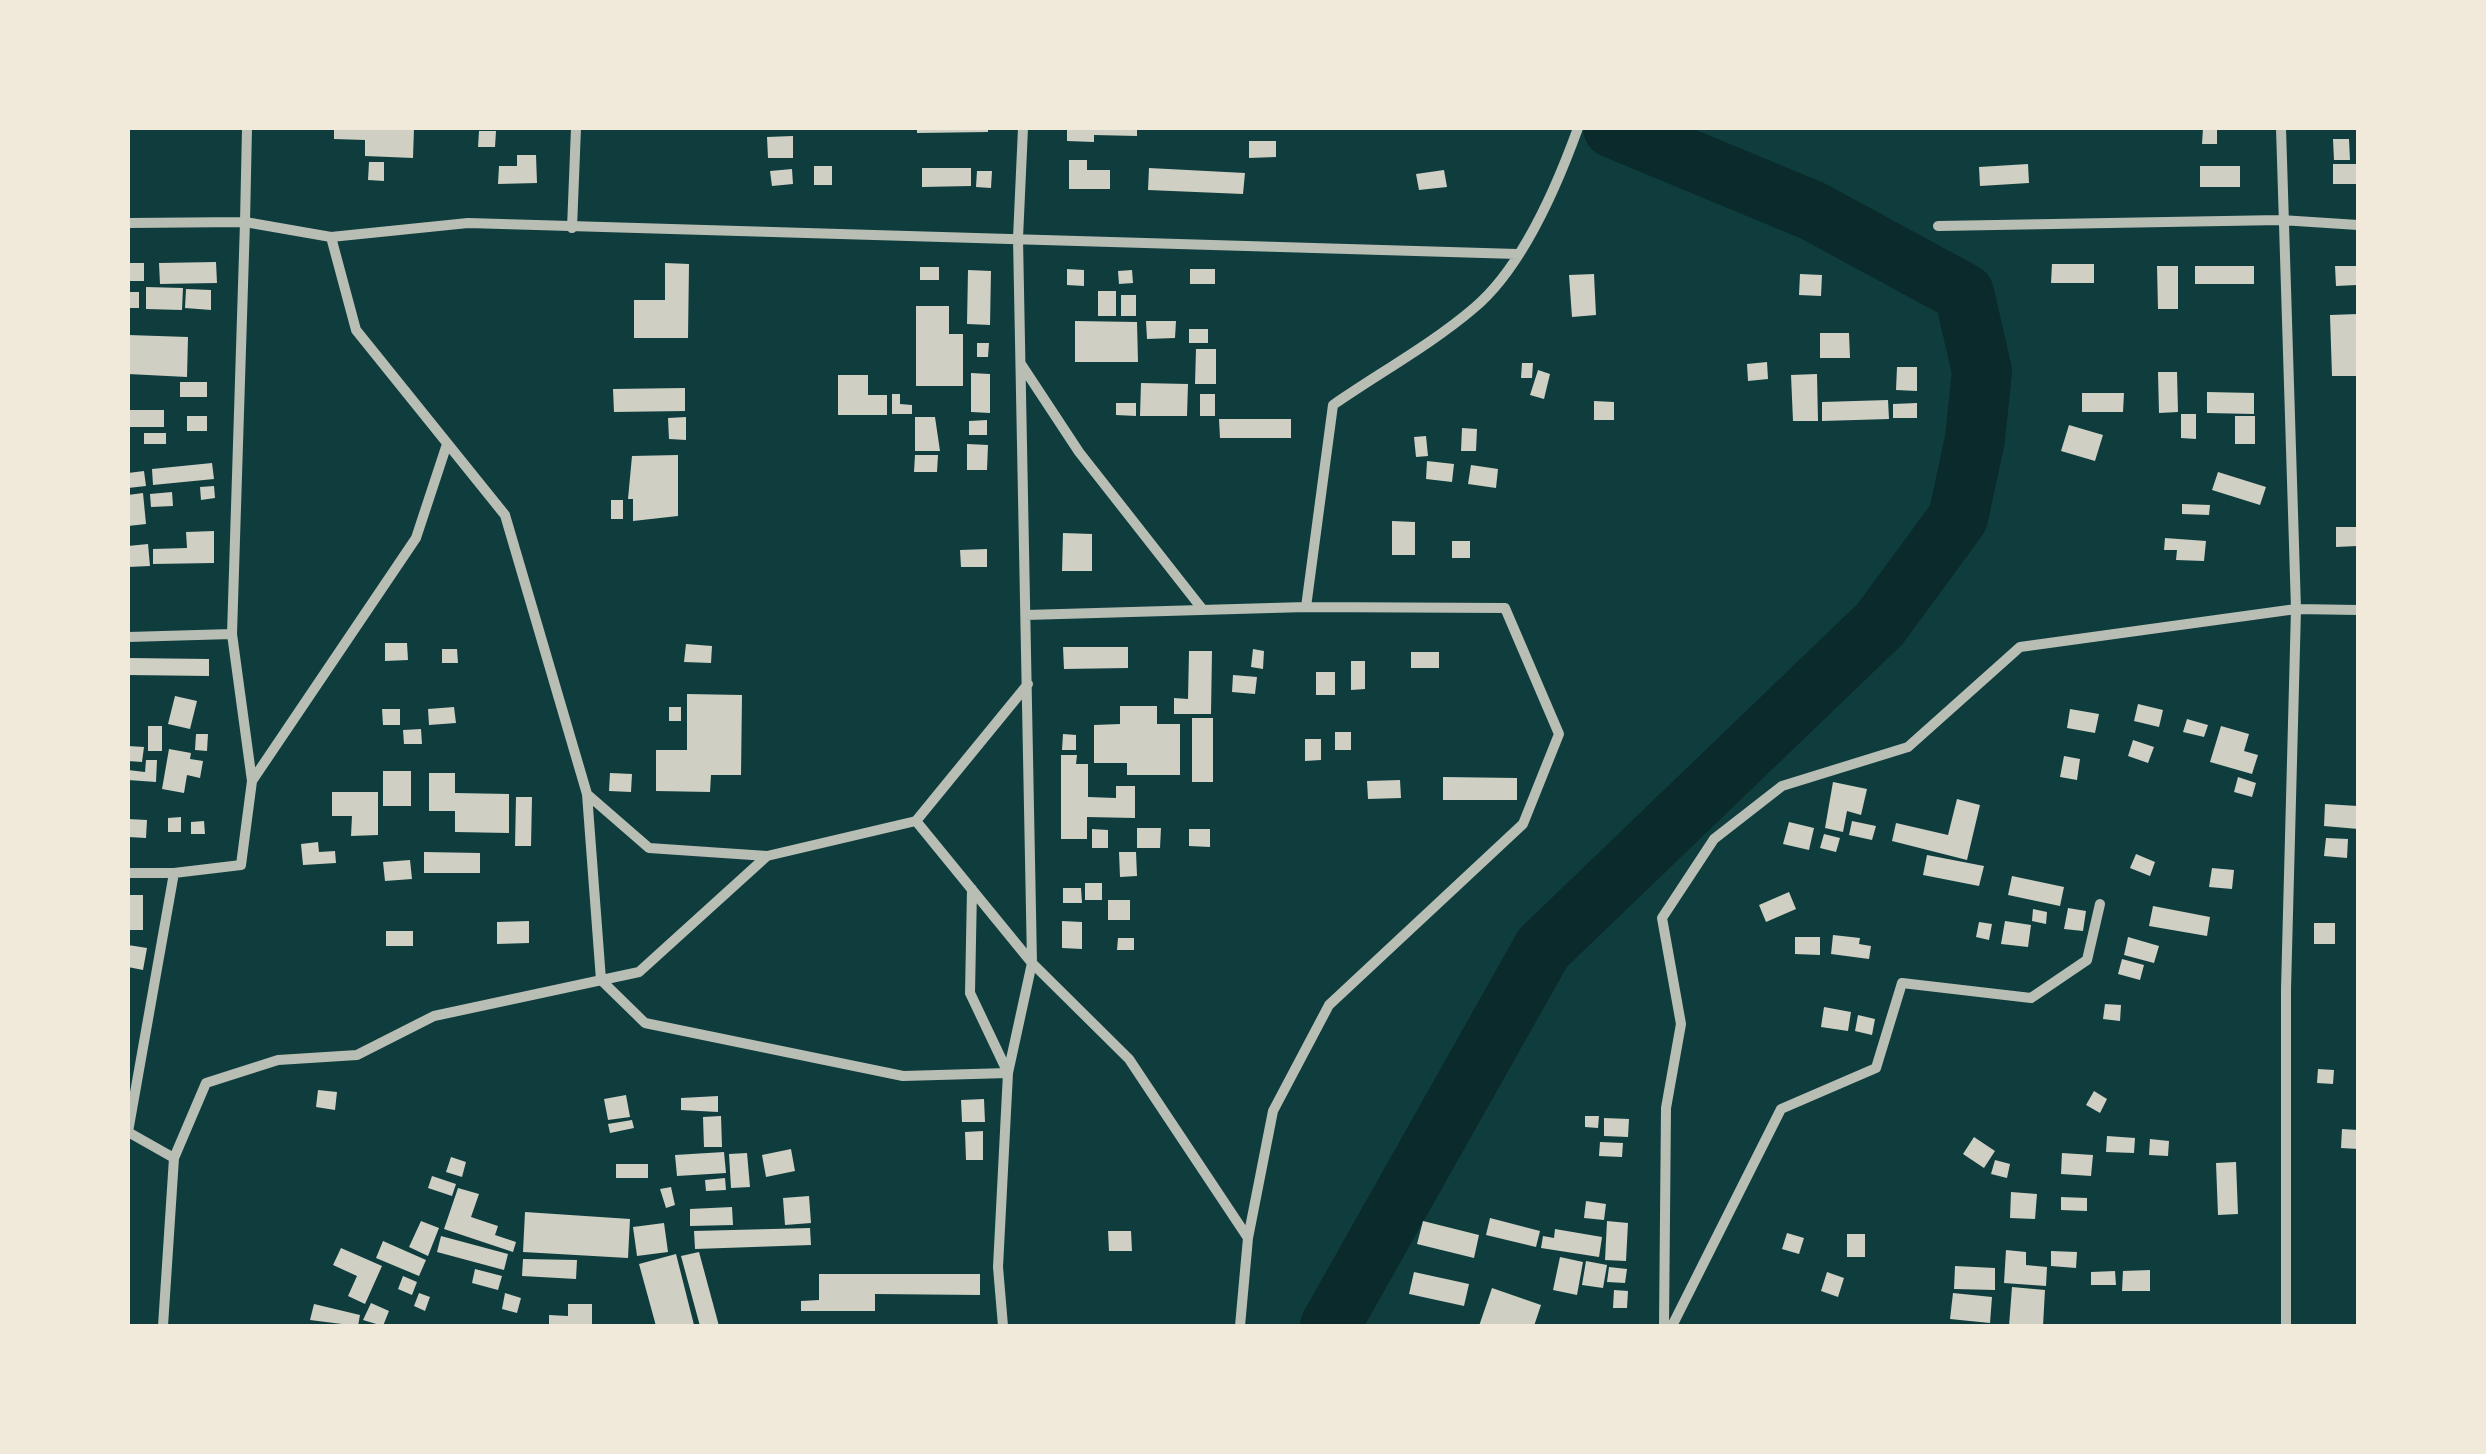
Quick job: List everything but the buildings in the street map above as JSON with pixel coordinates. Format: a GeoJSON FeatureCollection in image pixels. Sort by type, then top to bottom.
{"type":"FeatureCollection","features":[{"type":"Feature","properties":{"kind":"street"},"geometry":{"type":"LineString","coordinates":[[128,873],[174,874],[241,865],[252,781],[232,634],[248,128]]}},
{"type":"Feature","properties":{"kind":"street"},"geometry":{"type":"LineString","coordinates":[[572,228],[576,128]]}},
{"type":"Feature","properties":{"kind":"street"},"geometry":{"type":"LineString","coordinates":[[1003,1326],[998,1267],[1008,1073],[1032,963],[1018,238],[1022,128]]}},
{"type":"Feature","properties":{"kind":"street"},"geometry":{"type":"LineString","coordinates":[[1306,608],[1333,405],[1476,306],[1517,254],[1557,188],[1578,128]]}},
{"type":"Feature","properties":{"kind":"street"},"geometry":{"type":"LineString","coordinates":[[2281,128],[2296,608],[2286,988],[2286,1326]]}},
{"type":"Feature","properties":{"kind":"street"},"geometry":{"type":"LineString","coordinates":[[1938,226],[2281,220],[2358,225]]}},
{"type":"Feature","properties":{"kind":"street"},"geometry":{"type":"LineString","coordinates":[[128,222],[245,222],[332,237],[468,223],[1517,254]]}},
{"type":"Feature","properties":{"kind":"street"},"geometry":{"type":"LineString","coordinates":[[332,237],[356,330],[505,516],[587,794],[601,980],[644,1023],[904,1076],[1008,1073]]}},
{"type":"Feature","properties":{"kind":"street"},"geometry":{"type":"LineString","coordinates":[[1020,363],[1078,452],[1202,610]]}},
{"type":"Feature","properties":{"kind":"street"},"geometry":{"type":"LineString","coordinates":[[252,781],[416,538],[447,444]]}},
{"type":"Feature","properties":{"kind":"street"},"geometry":{"type":"LineString","coordinates":[[1026,615],[1505,608],[1558,734],[1523,824],[1329,1005],[1272,1111],[1248,1238],[1240,1326]]}},
{"type":"Feature","properties":{"kind":"street"},"geometry":{"type":"LineString","coordinates":[[1664,1326],[1666,1108],[1681,1024],[1662,918],[1714,839],[1782,786],[1908,747],[2020,647],[2296,608],[2358,610]]}},
{"type":"Feature","properties":{"kind":"street"},"geometry":{"type":"LineString","coordinates":[[128,637],[232,634]]}},
{"type":"Feature","properties":{"kind":"street"},"geometry":{"type":"LineString","coordinates":[[587,794],[649,848],[766,856],[916,821],[1028,684]]}},
{"type":"Feature","properties":{"kind":"street"},"geometry":{"type":"LineString","coordinates":[[916,821],[1032,963],[1128,1059],[1248,1238]]}},
{"type":"Feature","properties":{"kind":"street"},"geometry":{"type":"LineString","coordinates":[[163,1326],[174,1158],[206,1083],[278,1060],[357,1055],[434,1016],[639,972],[766,856]]}},
{"type":"Feature","properties":{"kind":"street"},"geometry":{"type":"LineString","coordinates":[[174,874],[128,1132],[174,1158]]}},
{"type":"Feature","properties":{"kind":"street"},"geometry":{"type":"LineString","coordinates":[[972,888],[970,993],[1008,1073]]}},
{"type":"Feature","properties":{"kind":"street"},"geometry":{"type":"LineString","coordinates":[[1672,1326],[1780,1109],[1876,1068],[1902,983],[2031,998],[2087,960],[2100,904]]}},
{"type":"Feature","properties":{"kind":"waterway"},"geometry":{"type":"LineString","coordinates":[[1330,1326],[1543,948],[1880,624],[1958,518],[1975,439],[1982,371],[1964,293],[1813,211],[1613,128]]}}]}
